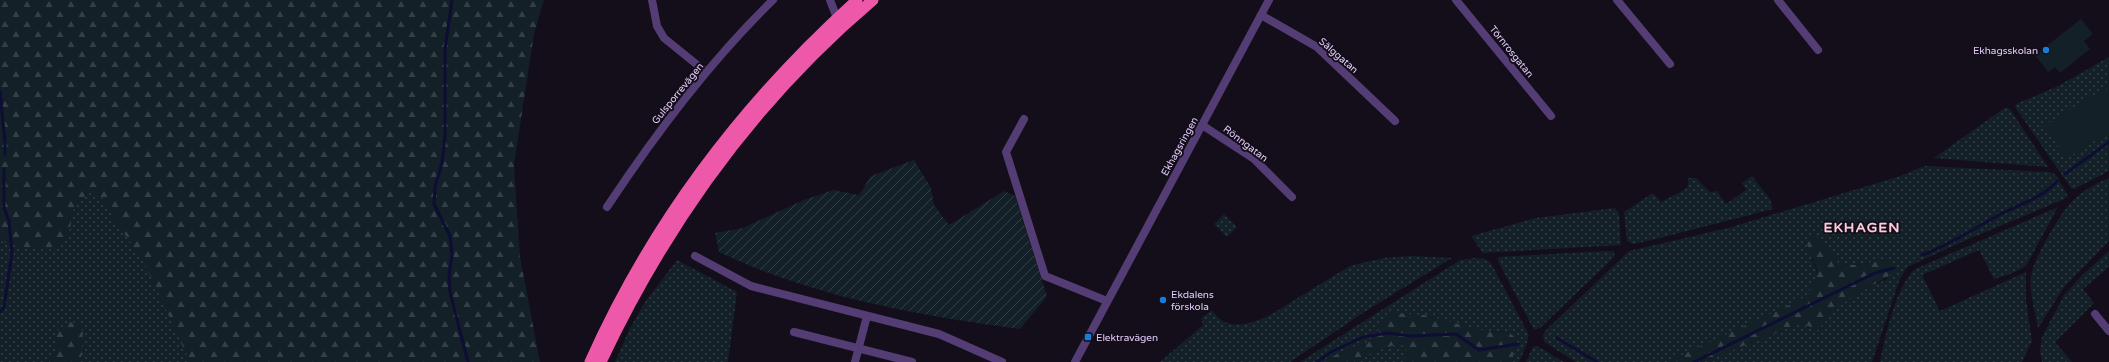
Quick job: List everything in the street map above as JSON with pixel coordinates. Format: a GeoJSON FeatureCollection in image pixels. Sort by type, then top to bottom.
{"type":"FeatureCollection","features":[{"type":"Feature","properties":{"kind":"highway"},"geometry":{"type":"LineString","coordinates":[[590,362],[613,314],[651,246],[710,158],[768,87],[792,61],[857,0]]}},
{"type":"Feature","properties":{"kind":"highway"},"geometry":{"type":"LineString","coordinates":[[601,362],[635,293],[656,258],[719,163],[751,122],[792,78],[835,34],[873,0]]}},
{"type":"Feature","properties":{"kind":"street"},"geometry":{"type":"LineString","coordinates":[[652,0],[657,26],[664,38],[706,72]]}},
{"type":"Feature","properties":{"kind":"street","name":"Gulsporrevägen"},"geometry":{"type":"LineString","coordinates":[[607,207],[670,115],[706,72],[773,0]]}},
{"type":"Feature","properties":{"kind":"street"},"geometry":{"type":"LineString","coordinates":[[830,0],[837,18]]}},
{"type":"Feature","properties":{"kind":"street","name":"Ekhagsringen"},"geometry":{"type":"LineString","coordinates":[[1075,362],[1106,301],[1269,0]]}},
{"type":"Feature","properties":{"kind":"street","name":"Törnrosgatan"},"geometry":{"type":"LineString","coordinates":[[1456,0],[1551,116]]}},
{"type":"Feature","properties":{"kind":"street"},"geometry":{"type":"LineString","coordinates":[[1617,0],[1670,64]]}},
{"type":"Feature","properties":{"kind":"street"},"geometry":{"type":"LineString","coordinates":[[1778,0],[1818,50]]}},
{"type":"Feature","properties":{"kind":"street","name":"Sälggatan"},"geometry":{"type":"LineString","coordinates":[[1261,15],[1317,47],[1395,121]]}},
{"type":"Feature","properties":{"kind":"street"},"geometry":{"type":"LineString","coordinates":[[1024,119],[1006,152],[1041,268],[1045,276],[1050,279],[1106,301]]}},
{"type":"Feature","properties":{"kind":"street","name":"Rönngatan"},"geometry":{"type":"LineString","coordinates":[[1202,125],[1254,159],[1292,198]]}},
{"type":"Feature","properties":{"kind":"street"},"geometry":{"type":"LineString","coordinates":[[695,256],[751,286],[939,334],[1002,362]]}},
{"type":"Feature","properties":{"kind":"street"},"geometry":{"type":"LineString","coordinates":[[2095,314],[2109,330]]}},
{"type":"Feature","properties":{"kind":"street"},"geometry":{"type":"LineString","coordinates":[[854,362],[867,316]]}},
{"type":"Feature","properties":{"kind":"street"},"geometry":{"type":"LineString","coordinates":[[794,332],[912,362]]}},
{"type":"Feature","properties":{"kind":"green space"},"geometry":{"type":"Polygon","coordinates":[[[0,0],[544,0],[534,34],[514,165],[520,257],[540,362],[190,362],[143,260],[112,216],[103,198],[89,193],[75,204],[68,238],[49,250],[20,247],[0,241],[0,0]]]}},
{"type":"Feature","properties":{"kind":"green space"},"geometry":{"type":"Polygon","coordinates":[[[2081,19],[2093,34],[2084,41],[2090,49],[2060,73],[2055,67],[2048,72],[2035,55],[2081,19]]]}},
{"type":"Feature","properties":{"kind":"green space"},"geometry":{"type":"Polygon","coordinates":[[[2109,57],[2109,171],[2074,189],[2071,188],[2015,107],[2016,104],[2058,86],[2109,57]]]}},
{"type":"Feature","properties":{"kind":"green space"},"geometry":{"type":"Polygon","coordinates":[[[2105,88],[2109,94],[2109,132],[2066,159],[2045,125],[2105,88]]]}},
{"type":"Feature","properties":{"kind":"green space"},"geometry":{"type":"Polygon","coordinates":[[[2006,107],[2010,109],[2048,167],[1934,158],[2006,107]]]}},
{"type":"Feature","properties":{"kind":"green space"},"geometry":{"type":"Polygon","coordinates":[[[85,150],[219,362],[0,362],[0,161],[85,150]]]}},
{"type":"Feature","properties":{"kind":"green space"},"geometry":{"type":"Polygon","coordinates":[[[914,160],[931,188],[934,205],[949,225],[1004,191],[1015,196],[1047,296],[1020,329],[981,324],[866,302],[792,281],[755,268],[719,252],[715,233],[743,228],[804,200],[833,190],[859,195],[871,176],[914,160]]]}},
{"type":"Feature","properties":{"kind":"green space"},"geometry":{"type":"Polygon","coordinates":[[[1925,166],[2050,172],[2056,175],[2068,196],[2062,200],[1964,241],[1907,267],[1899,281],[1872,362],[1702,362],[1801,323],[1818,330],[1837,308],[1855,294],[1887,279],[1888,260],[1854,265],[1838,263],[1822,239],[1812,259],[1817,275],[1815,284],[1804,298],[1674,360],[1667,362],[1576,362],[1544,342],[1543,334],[1546,330],[1629,251],[1728,228],[1897,177],[1925,166]]]}},
{"type":"Feature","properties":{"kind":"green space"},"geometry":{"type":"Polygon","coordinates":[[[1752,176],[1770,199],[1773,209],[1652,240],[1633,244],[1627,241],[1624,212],[1653,193],[1661,202],[1684,190],[1688,186],[1688,178],[1696,178],[1710,192],[1717,191],[1726,204],[1746,190],[1742,183],[1752,176]]]}},
{"type":"Feature","properties":{"kind":"green space"},"geometry":{"type":"Polygon","coordinates":[[[2109,178],[2109,241],[2064,287],[2038,328],[2031,282],[2032,272],[2037,258],[2058,220],[2071,203],[2086,190],[2109,178]]]}},
{"type":"Feature","properties":{"kind":"green space"},"geometry":{"type":"Polygon","coordinates":[[[2058,207],[2027,264],[2023,268],[1994,279],[1979,250],[1922,275],[1940,311],[2026,272],[2026,299],[2032,341],[2022,362],[1880,362],[1892,312],[1902,287],[1915,269],[2058,207]]]}},
{"type":"Feature","properties":{"kind":"green space"},"geometry":{"type":"Polygon","coordinates":[[[1615,208],[1619,213],[1621,245],[1483,253],[1471,236],[1536,218],[1615,208]]]}},
{"type":"Feature","properties":{"kind":"green space"},"geometry":{"type":"Polygon","coordinates":[[[1224,214],[1237,227],[1227,237],[1214,224],[1224,214]]]}},
{"type":"Feature","properties":{"kind":"green space"},"geometry":{"type":"Polygon","coordinates":[[[1814,235],[1822,239],[1838,263],[1854,265],[1888,260],[1896,269],[1881,281],[1854,295],[1835,311],[1818,330],[1801,323],[1702,362],[1667,362],[1804,298],[1817,278],[1816,267],[1807,244],[1814,235]]]}},
{"type":"Feature","properties":{"kind":"green space"},"geometry":{"type":"Polygon","coordinates":[[[1613,251],[1615,256],[1540,328],[1534,330],[1498,261],[1499,257],[1613,251]]]}},
{"type":"Feature","properties":{"kind":"green space"},"geometry":{"type":"Polygon","coordinates":[[[2109,251],[2109,267],[2083,289],[2094,303],[2055,342],[2072,362],[2042,362],[2040,351],[2042,337],[2064,295],[2082,275],[2109,251]]]}},
{"type":"Feature","properties":{"kind":"green space"},"geometry":{"type":"Polygon","coordinates":[[[1413,256],[1452,258],[1369,309],[1290,362],[1160,362],[1203,325],[1201,318],[1212,310],[1218,317],[1231,324],[1246,324],[1254,322],[1270,315],[1350,266],[1383,258],[1413,256]]]}},
{"type":"Feature","properties":{"kind":"green space"},"geometry":{"type":"Polygon","coordinates":[[[1474,258],[1485,259],[1491,263],[1529,335],[1519,362],[1512,362],[1516,338],[1507,331],[1488,332],[1424,315],[1380,323],[1377,339],[1348,349],[1321,362],[1300,362],[1460,260],[1474,258]]]}},
{"type":"Feature","properties":{"kind":"green space"},"geometry":{"type":"Polygon","coordinates":[[[677,260],[737,292],[728,362],[615,362],[629,330],[645,302],[677,260]]]}},
{"type":"Feature","properties":{"kind":"green space"},"geometry":{"type":"Polygon","coordinates":[[[1392,313],[1424,315],[1488,332],[1507,331],[1516,338],[1512,362],[1404,362],[1408,353],[1401,343],[1376,351],[1353,362],[1321,362],[1348,349],[1377,339],[1380,323],[1392,313]]]}},
{"type":"Feature","properties":{"kind":"green space"},"geometry":{"type":"Polygon","coordinates":[[[68,322],[78,323],[83,332],[81,362],[50,362],[55,351],[57,331],[68,322]]]}},
{"type":"Feature","properties":{"kind":"green space"},"geometry":{"type":"Polygon","coordinates":[[[1401,343],[1408,353],[1404,362],[1353,362],[1376,351],[1401,343]]]}},
{"type":"Feature","properties":{"kind":"green space"},"geometry":{"type":"Polygon","coordinates":[[[1537,346],[1564,362],[1526,362],[1533,347],[1537,346]]]}},
{"type":"Feature","properties":{"kind":"waterway"},"geometry":{"type":"LineString","coordinates":[[452,0],[445,49],[445,136],[442,163],[435,187],[434,204],[450,236],[452,255],[449,275],[450,292],[468,362]]}},
{"type":"Feature","properties":{"kind":"waterway"},"geometry":{"type":"LineString","coordinates":[[0,92],[5,154]]}},
{"type":"Feature","properties":{"kind":"waterway"},"geometry":{"type":"LineString","coordinates":[[2065,174],[2109,142]]}},
{"type":"Feature","properties":{"kind":"waterway"},"geometry":{"type":"LineString","coordinates":[[0,312],[4,307],[12,253],[9,221],[4,208],[4,169]]}},
{"type":"Feature","properties":{"kind":"waterway"},"geometry":{"type":"LineString","coordinates":[[1922,255],[1952,242],[1999,215],[2038,197],[2057,181]]}},
{"type":"Feature","properties":{"kind":"waterway"},"geometry":{"type":"LineString","coordinates":[[1694,362],[1875,273],[1894,268]]}},
{"type":"Feature","properties":{"kind":"waterway"},"geometry":{"type":"LineString","coordinates":[[1317,362],[1331,352],[1363,337],[1388,333],[1411,336],[1456,334],[1479,350],[1518,344]]}},
{"type":"Feature","properties":{"kind":"waterway"},"geometry":{"type":"LineString","coordinates":[[1557,338],[1597,362]]}},
{"type":"Feature","properties":{"kind":"place","name":"Ekhagsskolan"},"geometry":{"type":"Point","coordinates":[2046,50]}},
{"type":"Feature","properties":{"kind":"place","name":"Ekdalens förskola"},"geometry":{"type":"Point","coordinates":[1163,300]}},
{"type":"Feature","properties":{"kind":"place","name":"Elektravägen"},"geometry":{"type":"Point","coordinates":[1088,337]}},
{"type":"Feature","properties":{"kind":"district","name":"EKHAGEN"},"geometry":{"type":"Point","coordinates":[1862,227]}}]}
